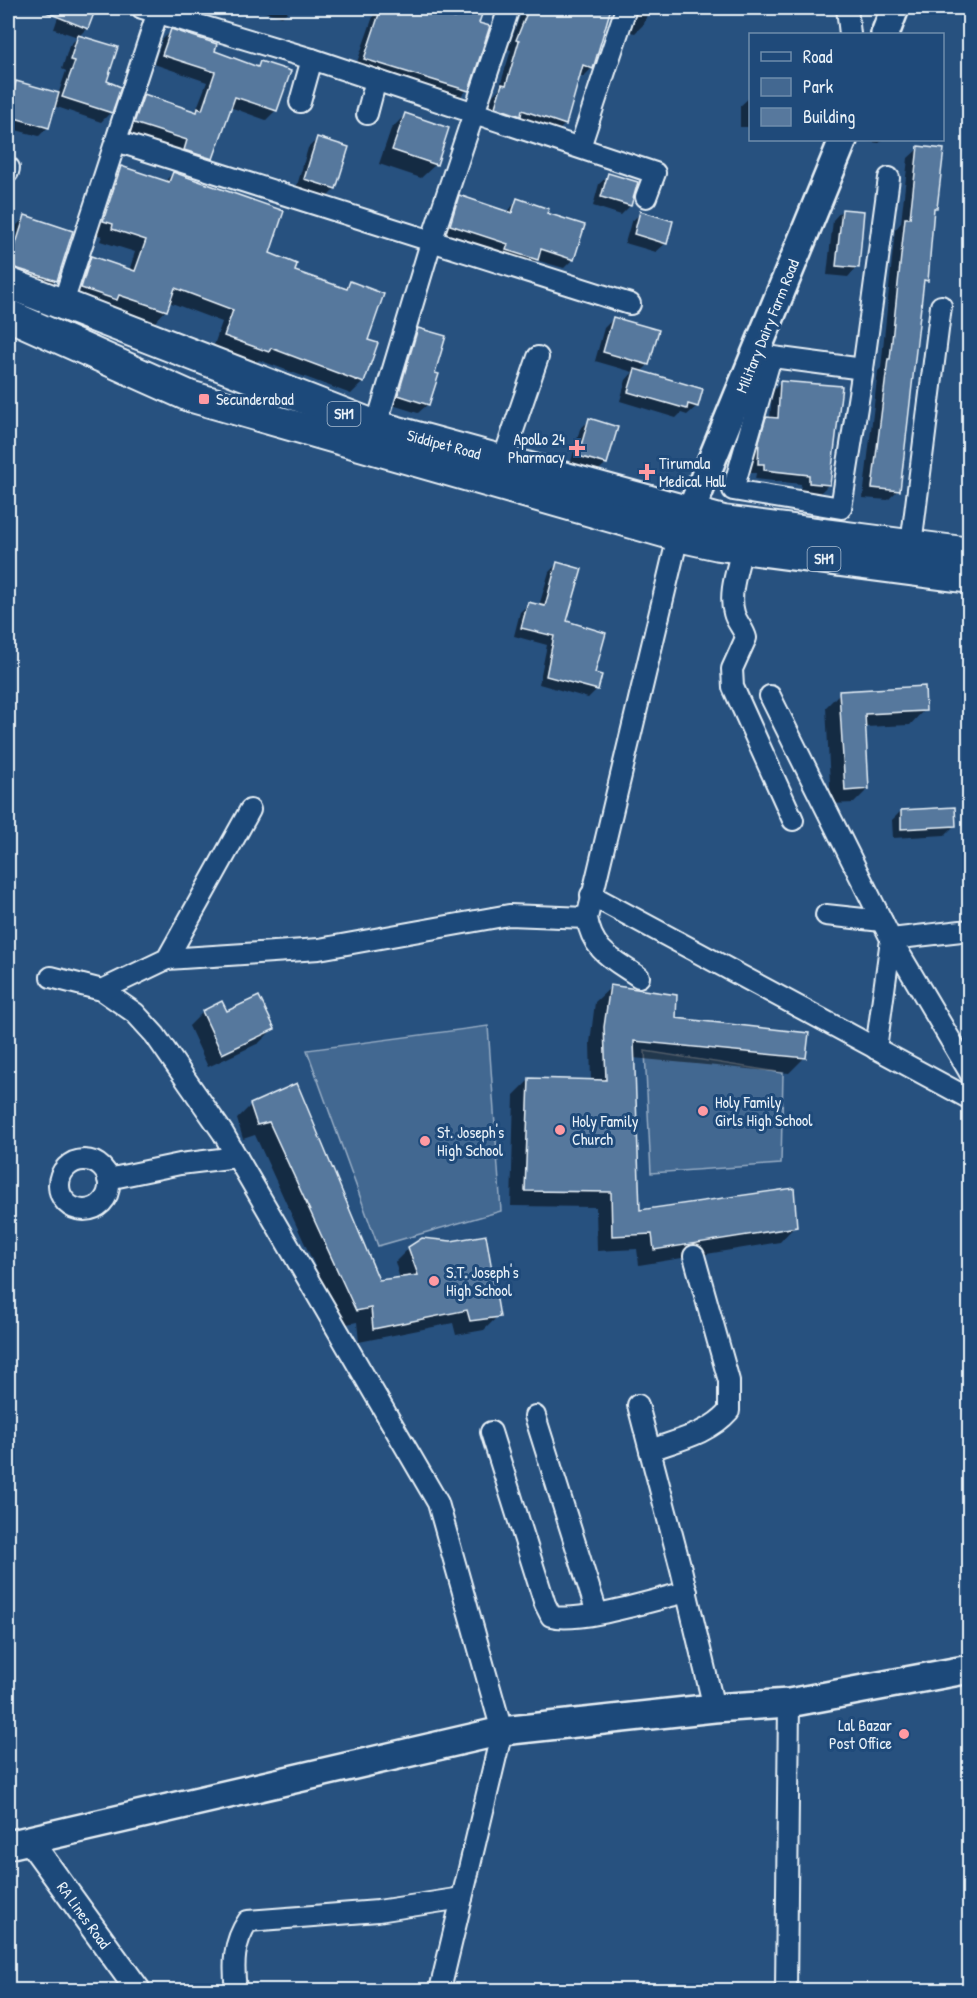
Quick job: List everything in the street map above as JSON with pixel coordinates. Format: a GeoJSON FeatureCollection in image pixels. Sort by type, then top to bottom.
{"type":"FeatureCollection","features":[{"type":"Feature","properties":{"kind":"main road"},"geometry":{"type":"LineString","coordinates":[[885,33],[895,8]]}},
{"type":"Feature","properties":{"kind":"main road","name":"Military Dairy Farm Road"},"geometry":{"type":"LineString","coordinates":[[684,524],[763,356],[843,141]]}},
{"type":"Feature","properties":{"kind":"main road","name":"Siddipet Road"},"geometry":{"type":"LineString","coordinates":[[8,283],[62,306],[376,426],[503,460],[684,524],[742,548],[969,578]]}},
{"type":"Feature","properties":{"kind":"main road","name":"Siddipet Road"},"geometry":{"type":"LineString","coordinates":[[8,315],[189,396],[684,524],[723,521],[969,553]]}},
{"type":"Feature","properties":{"kind":"main road"},"geometry":{"type":"LineString","coordinates":[[19,1843],[502,1731],[714,1708],[789,1703],[969,1669]]}},
{"type":"Feature","properties":{"kind":"street"},"geometry":{"type":"LineString","coordinates":[[376,426],[432,239],[476,113],[509,8]]}},
{"type":"Feature","properties":{"kind":"street"},"geometry":{"type":"LineString","coordinates":[[580,147],[626,8]]}},
{"type":"Feature","properties":{"kind":"street"},"geometry":{"type":"LineString","coordinates":[[847,8],[850,33]]}},
{"type":"Feature","properties":{"kind":"street"},"geometry":{"type":"LineString","coordinates":[[62,306],[116,141],[152,9],[312,59],[655,173],[646,197]]}},
{"type":"Feature","properties":{"kind":"street"},"geometry":{"type":"LineString","coordinates":[[300,102],[312,59]]}},
{"type":"Feature","properties":{"kind":"street"},"geometry":{"type":"LineString","coordinates":[[367,114],[376,80]]}},
{"type":"Feature","properties":{"kind":"street"},"geometry":{"type":"LineString","coordinates":[[116,141],[432,239],[630,304]]}},
{"type":"Feature","properties":{"kind":"street"},"geometry":{"type":"LineString","coordinates":[[863,369],[763,356],[733,490],[841,508],[863,369],[889,178]]}},
{"type":"Feature","properties":{"kind":"street"},"geometry":{"type":"LineString","coordinates":[[911,545],[941,306]]}},
{"type":"Feature","properties":{"kind":"street"},"geometry":{"type":"LineString","coordinates":[[503,460],[538,357]]}},
{"type":"Feature","properties":{"kind":"street"},"geometry":{"type":"LineString","coordinates":[[639,977],[597,947],[589,935],[587,918],[684,524]]}},
{"type":"Feature","properties":{"kind":"street"},"geometry":{"type":"LineString","coordinates":[[742,548],[731,600],[734,616],[744,629],[746,638],[732,669],[733,687],[793,820]]}},
{"type":"Feature","properties":{"kind":"street"},"geometry":{"type":"LineString","coordinates":[[770,696],[891,939],[969,1073]]}},
{"type":"Feature","properties":{"kind":"street"},"geometry":{"type":"LineString","coordinates":[[167,959],[250,810]]}},
{"type":"Feature","properties":{"kind":"street"},"geometry":{"type":"LineString","coordinates":[[591,895],[969,1099]]}},
{"type":"Feature","properties":{"kind":"street"},"geometry":{"type":"LineString","coordinates":[[102,990],[167,959],[319,950],[509,915],[536,914],[587,918]]}},
{"type":"Feature","properties":{"kind":"street"},"geometry":{"type":"LineString","coordinates":[[825,915],[882,921]]}},
{"type":"Feature","properties":{"kind":"street"},"geometry":{"type":"LineString","coordinates":[[891,939],[969,930]]}},
{"type":"Feature","properties":{"kind":"street"},"geometry":{"type":"LineString","coordinates":[[876,1049],[891,939]]}},
{"type":"Feature","properties":{"kind":"street"},"geometry":{"type":"LineString","coordinates":[[51,977],[102,990],[135,1013],[155,1035],[237,1157],[438,1503],[502,1731],[440,1990]]}},
{"type":"Feature","properties":{"kind":"street"},"geometry":{"type":"LineString","coordinates":[[108,1179],[180,1164],[237,1157]]}},
{"type":"Feature","properties":{"kind":"street"},"geometry":{"type":"LineString","coordinates":[[650,1450],[704,1431],[721,1421],[729,1411],[729,1381],[694,1256]]}},
{"type":"Feature","properties":{"kind":"street"},"geometry":{"type":"LineString","coordinates":[[638,1406],[687,1592],[714,1708]]}},
{"type":"Feature","properties":{"kind":"street"},"geometry":{"type":"LineString","coordinates":[[536,1416],[597,1613]]}},
{"type":"Feature","properties":{"kind":"street"},"geometry":{"type":"LineString","coordinates":[[491,1432],[545,1604],[552,1616],[562,1619],[597,1613],[687,1592]]}},
{"type":"Feature","properties":{"kind":"street"},"geometry":{"type":"LineString","coordinates":[[786,1990],[789,1703]]}},
{"type":"Feature","properties":{"kind":"street","name":"RA Lines Road"},"geometry":{"type":"LineString","coordinates":[[19,1843],[121,1979],[138,1990]]}},
{"type":"Feature","properties":{"kind":"street"},"geometry":{"type":"LineString","coordinates":[[236,1990],[233,1968],[238,1936],[248,1921],[378,1911],[462,1898]]}},
{"type":"Feature","properties":{"kind":"green space"},"geometry":{"type":"Polygon","coordinates":[[[488,1026],[501,1211],[378,1246],[307,1050],[488,1026]]]}},
{"type":"Feature","properties":{"kind":"green space"},"geometry":{"type":"Polygon","coordinates":[[[645,1051],[783,1073],[781,1164],[651,1173],[645,1051]]]}},
{"type":"Feature","properties":{"kind":"building"},"geometry":{"type":"Polygon","coordinates":[[[36,8],[96,8],[88,29],[36,8]]]}},
{"type":"Feature","properties":{"kind":"building"},"geometry":{"type":"Polygon","coordinates":[[[381,8],[423,8],[455,18],[458,8],[484,8],[479,23],[490,26],[469,91],[364,59],[381,8]]]}},
{"type":"Feature","properties":{"kind":"building"},"geometry":{"type":"Polygon","coordinates":[[[529,8],[611,8],[593,69],[583,65],[566,125],[522,110],[521,116],[495,107],[502,84],[506,85],[519,41],[516,40],[529,8]]]}},
{"type":"Feature","properties":{"kind":"building"},"geometry":{"type":"Polygon","coordinates":[[[171,29],[217,44],[215,51],[258,67],[260,61],[291,71],[277,111],[235,97],[213,159],[184,150],[187,140],[134,123],[144,94],[197,112],[198,108],[202,110],[215,72],[162,55],[171,29]]]}},
{"type":"Feature","properties":{"kind":"building"},"geometry":{"type":"Polygon","coordinates":[[[78,35],[118,47],[107,81],[121,87],[112,113],[62,97],[75,61],[70,60],[78,35]]]}},
{"type":"Feature","properties":{"kind":"building"},"geometry":{"type":"Polygon","coordinates":[[[16,81],[59,93],[49,128],[8,116],[16,81]]]}},
{"type":"Feature","properties":{"kind":"building"},"geometry":{"type":"Polygon","coordinates":[[[405,113],[449,128],[437,165],[392,150],[405,113]]]}},
{"type":"Feature","properties":{"kind":"building"},"geometry":{"type":"Polygon","coordinates":[[[317,137],[349,147],[336,189],[304,179],[317,137]]]}},
{"type":"Feature","properties":{"kind":"building"},"geometry":{"type":"Polygon","coordinates":[[[918,146],[944,149],[937,208],[934,208],[928,281],[924,280],[900,491],[872,488],[888,359],[890,359],[905,218],[910,218],[918,146]]]}},
{"type":"Feature","properties":{"kind":"building"},"geometry":{"type":"Polygon","coordinates":[[[121,166],[169,182],[173,172],[284,211],[270,253],[297,264],[295,271],[347,289],[350,281],[384,294],[368,340],[378,343],[364,383],[271,348],[269,352],[224,336],[233,310],[175,288],[167,311],[119,295],[117,300],[81,288],[91,256],[135,271],[146,240],[112,229],[113,224],[103,221],[121,166]]]}},
{"type":"Feature","properties":{"kind":"building"},"geometry":{"type":"Polygon","coordinates":[[[608,173],[638,182],[631,206],[601,197],[608,173]]]}},
{"type":"Feature","properties":{"kind":"building"},"geometry":{"type":"Polygon","coordinates":[[[459,195],[512,213],[517,198],[549,209],[547,213],[585,225],[574,260],[541,249],[538,260],[506,250],[508,244],[450,225],[459,195]]]}},
{"type":"Feature","properties":{"kind":"building"},"geometry":{"type":"Polygon","coordinates":[[[842,209],[864,211],[859,268],[836,266],[842,209]]]}},
{"type":"Feature","properties":{"kind":"building"},"geometry":{"type":"Polygon","coordinates":[[[640,211],[673,221],[667,244],[634,234],[640,211]]]}},
{"type":"Feature","properties":{"kind":"building"},"geometry":{"type":"Polygon","coordinates":[[[25,215],[73,231],[57,281],[9,266],[25,215]]]}},
{"type":"Feature","properties":{"kind":"building"},"geometry":{"type":"Polygon","coordinates":[[[613,317],[659,330],[649,365],[603,352],[613,317]]]}},
{"type":"Feature","properties":{"kind":"building"},"geometry":{"type":"Polygon","coordinates":[[[418,328],[446,336],[435,373],[439,374],[429,405],[398,395],[418,328]]]}},
{"type":"Feature","properties":{"kind":"building"},"geometry":{"type":"Polygon","coordinates":[[[635,369],[703,389],[698,407],[688,404],[687,409],[628,392],[635,369]]]}},
{"type":"Feature","properties":{"kind":"building"},"geometry":{"type":"Polygon","coordinates":[[[780,381],[842,386],[830,485],[809,483],[809,475],[764,470],[764,464],[758,464],[759,441],[766,417],[778,418],[780,381]]]}},
{"type":"Feature","properties":{"kind":"building"},"geometry":{"type":"Polygon","coordinates":[[[589,418],[618,427],[607,464],[578,456],[589,418]]]}},
{"type":"Feature","properties":{"kind":"building"},"geometry":{"type":"Polygon","coordinates":[[[557,562],[582,569],[567,621],[606,633],[595,673],[602,675],[598,690],[546,676],[554,636],[521,628],[528,602],[545,606],[557,562]]]}},
{"type":"Feature","properties":{"kind":"building"},"geometry":{"type":"Polygon","coordinates":[[[925,686],[926,711],[865,714],[869,789],[845,791],[839,691],[925,686]]]}},
{"type":"Feature","properties":{"kind":"building"},"geometry":{"type":"Polygon","coordinates":[[[955,807],[956,826],[901,829],[901,810],[955,807]]]}},
{"type":"Feature","properties":{"kind":"building"},"geometry":{"type":"Polygon","coordinates":[[[610,985],[677,995],[676,1018],[809,1033],[806,1058],[634,1041],[640,1210],[794,1188],[797,1227],[654,1250],[652,1234],[612,1236],[611,1192],[525,1191],[529,1078],[606,1080],[604,1027],[610,985]]]}},
{"type":"Feature","properties":{"kind":"building"},"geometry":{"type":"Polygon","coordinates":[[[259,996],[275,1029],[222,1054],[202,1011],[222,1001],[227,1011],[259,996]]]}},
{"type":"Feature","properties":{"kind":"building"},"geometry":{"type":"Polygon","coordinates":[[[297,1083],[379,1280],[418,1275],[408,1247],[422,1238],[451,1241],[486,1235],[500,1317],[470,1321],[467,1310],[373,1329],[371,1308],[356,1311],[269,1122],[257,1125],[250,1104],[297,1083]]]}},
{"type":"Feature","properties":{"kind":"place","name":"Secunderabad"},"geometry":{"type":"Point","coordinates":[204,399]}},
{"type":"Feature","properties":{"kind":"place","name":"Apollo 24 Pharmacy"},"geometry":{"type":"Point","coordinates":[577,448]}},
{"type":"Feature","properties":{"kind":"place","name":"Tirumala Medical Hall"},"geometry":{"type":"Point","coordinates":[647,472]}},
{"type":"Feature","properties":{"kind":"place","name":"Holy Family Girls High School"},"geometry":{"type":"Point","coordinates":[703,1111]}},
{"type":"Feature","properties":{"kind":"place","name":"Holy Family Church"},"geometry":{"type":"Point","coordinates":[560,1130]}},
{"type":"Feature","properties":{"kind":"place","name":"St. Joseph's High School"},"geometry":{"type":"Point","coordinates":[425,1141]}},
{"type":"Feature","properties":{"kind":"place","name":"S.T. Joseph's High School"},"geometry":{"type":"Point","coordinates":[434,1281]}},
{"type":"Feature","properties":{"kind":"place","name":"Lal Bazar Post Office"},"geometry":{"type":"Point","coordinates":[904,1734]}}]}
